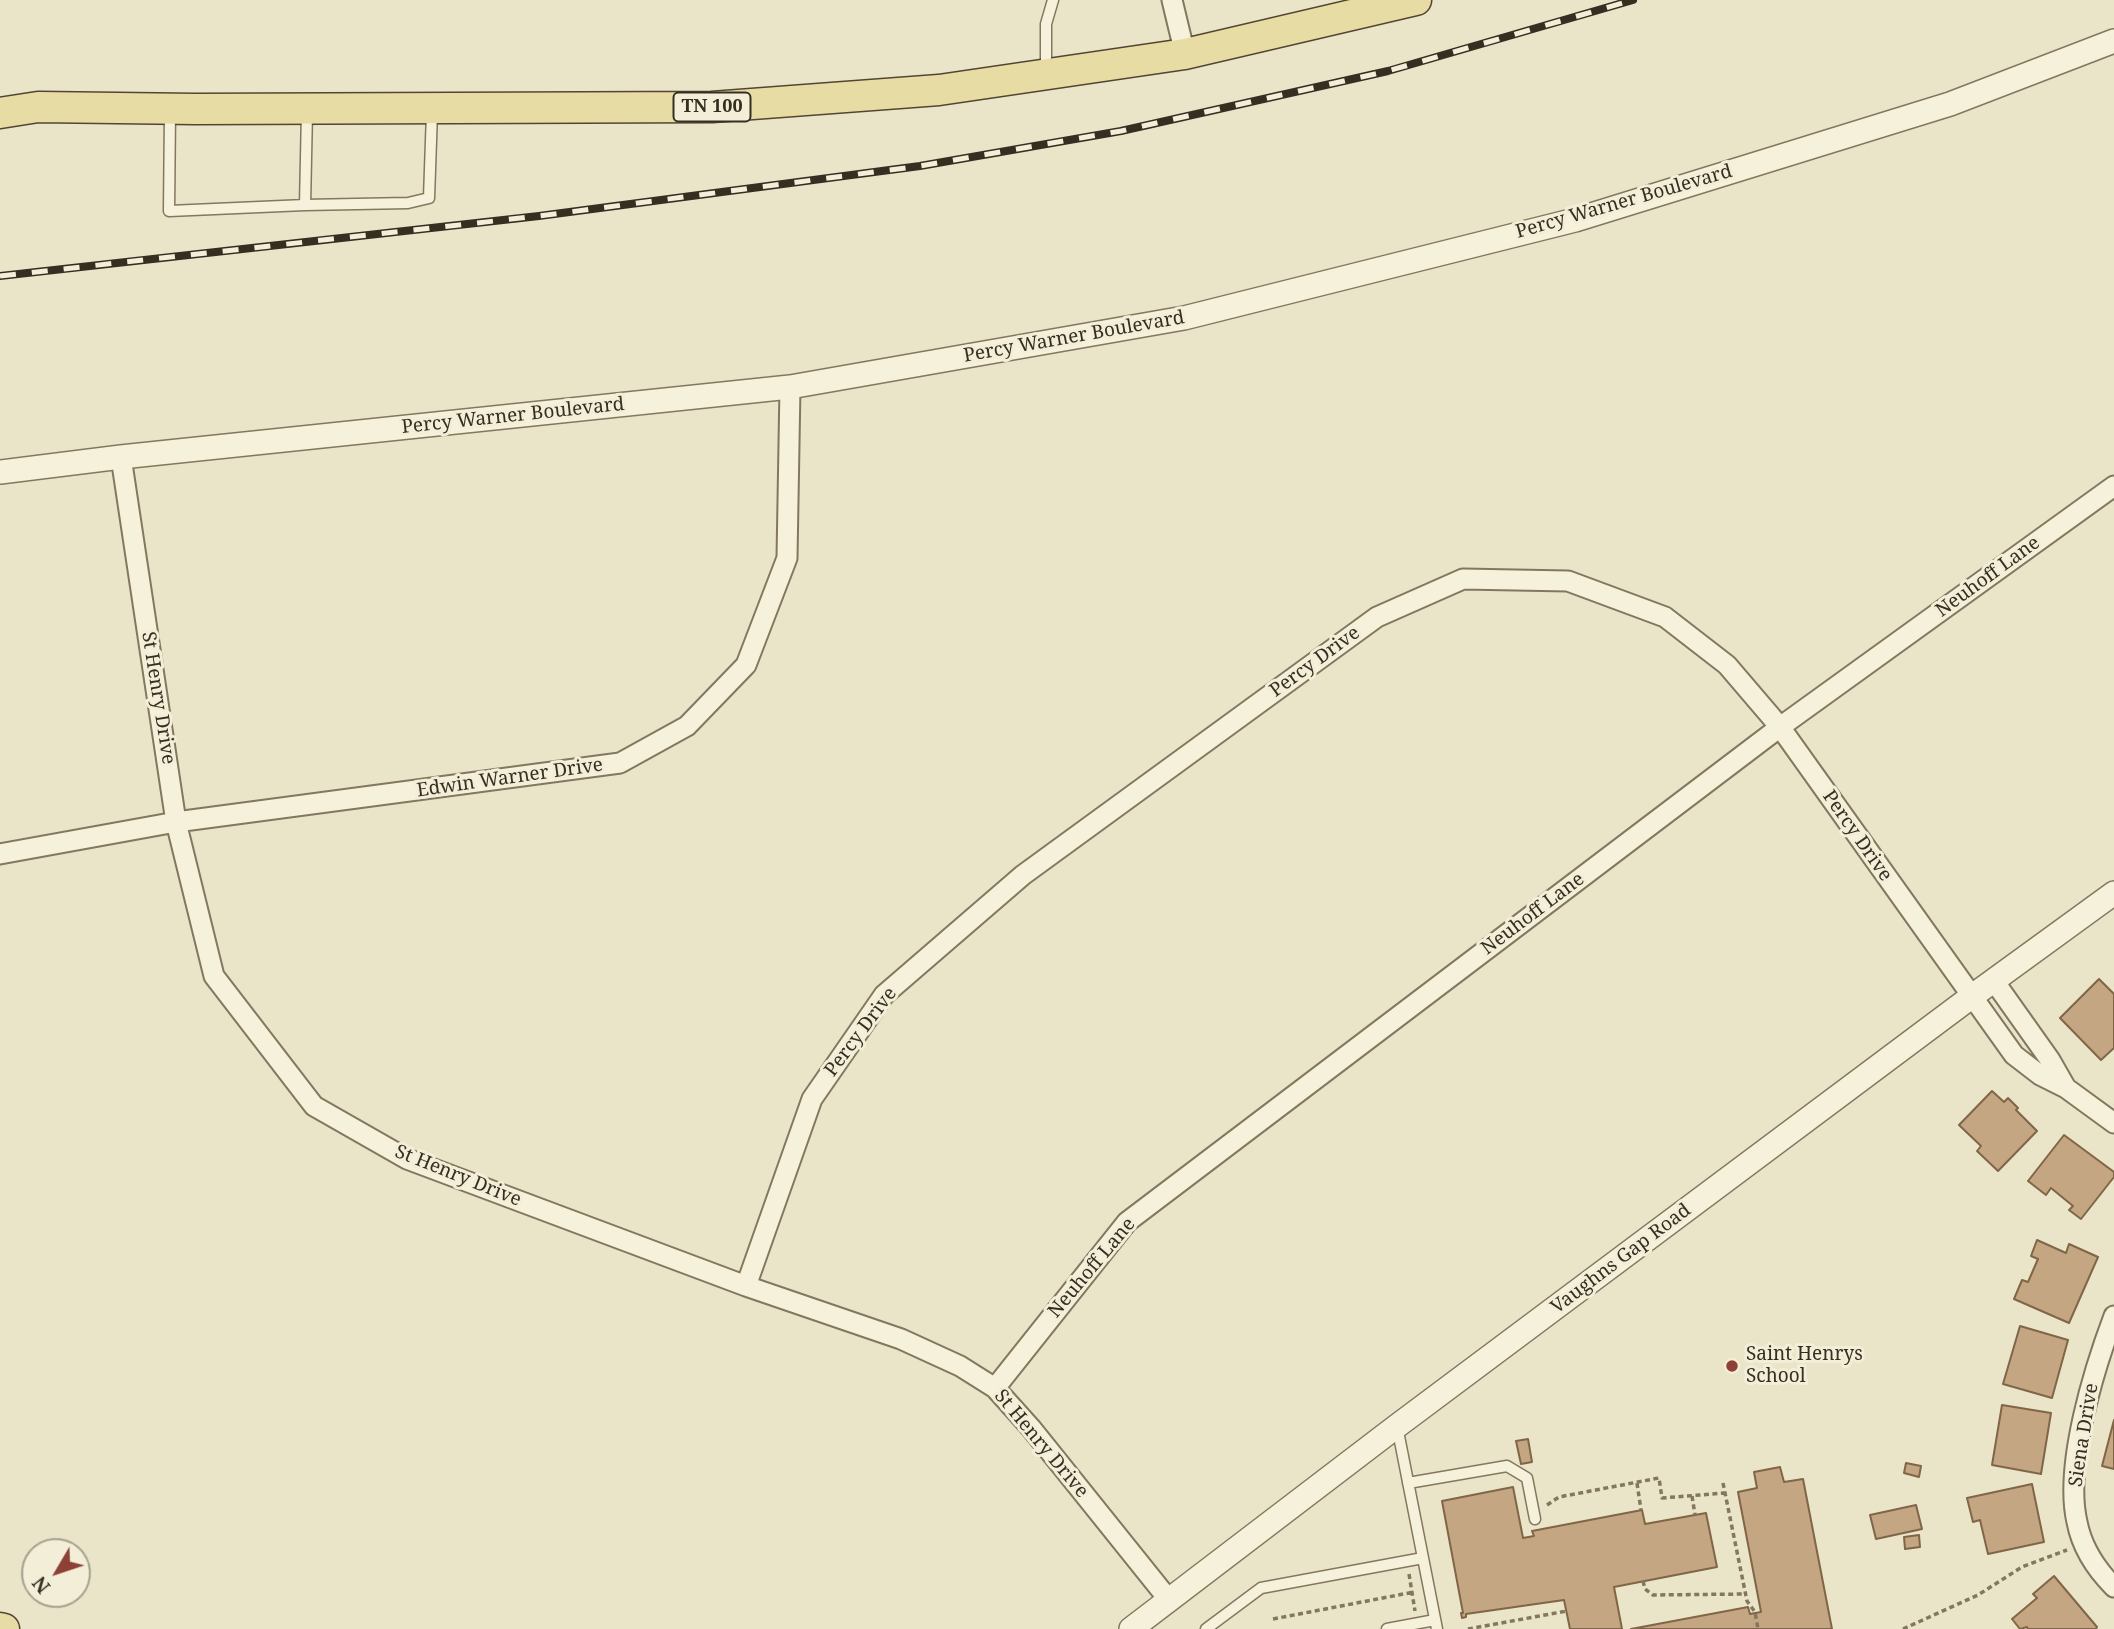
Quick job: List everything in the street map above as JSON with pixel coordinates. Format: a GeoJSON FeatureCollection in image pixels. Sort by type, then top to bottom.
{"type":"FeatureCollection","features":[{"type":"Feature","properties":{"kind":"main road","name":"TN 100"},"geometry":{"type":"LineString","coordinates":[[0,113],[38,107],[712,107],[939,90],[1185,54],[1416,0]]}},
{"type":"Feature","properties":{"kind":"street"},"geometry":{"type":"LineString","coordinates":[[1172,0],[1185,54]]}},
{"type":"Feature","properties":{"kind":"street","name":"Percy Warner Boulevard"},"geometry":{"type":"LineString","coordinates":[[0,472],[790,387],[1184,318],[1575,220],[1950,104],[2114,41]]}},
{"type":"Feature","properties":{"kind":"street","name":"Edwin Warner Drive"},"geometry":{"type":"LineString","coordinates":[[0,854],[176,822],[620,763],[687,726],[746,665],[787,558],[790,387]]}},
{"type":"Feature","properties":{"kind":"street","name":"St Henry Drive"},"geometry":{"type":"LineString","coordinates":[[121,457],[176,822],[214,976],[314,1106],[407,1159],[746,1286],[901,1339],[960,1366],[995,1388],[1031,1428],[1169,1600]]}},
{"type":"Feature","properties":{"kind":"street","name":"Neuhoff Lane"},"geometry":{"type":"LineString","coordinates":[[995,1388],[1127,1222],[1780,727],[2114,486]]}},
{"type":"Feature","properties":{"kind":"street","name":"Percy Drive"},"geometry":{"type":"LineString","coordinates":[[746,1286],[812,1098],[884,995],[1023,875],[1377,617],[1463,579],[1568,581],[1665,617],[1727,665],[1780,727],[2014,1055],[2114,1123]]}},
{"type":"Feature","properties":{"kind":"street","name":"Vaughns Gap Road"},"geometry":{"type":"LineString","coordinates":[[1131,1629],[1397,1426],[2114,893]]}},
{"type":"Feature","properties":{"kind":"street"},"geometry":{"type":"LineString","coordinates":[[1994,981],[2050,1060],[2066,1088]]}},
{"type":"Feature","properties":{"kind":"street","name":"Siena Drive"},"geometry":{"type":"LineString","coordinates":[[2114,1316],[2105,1367],[2078,1449],[2074,1481],[2077,1522],[2084,1544],[2096,1567],[2114,1587]]}},
{"type":"Feature","properties":{"kind":"lane"},"geometry":{"type":"LineString","coordinates":[[1046,74],[1046,24],[1053,0]]}},
{"type":"Feature","properties":{"kind":"lane"},"geometry":{"type":"LineString","coordinates":[[170,108],[169,211],[408,203],[429,198],[432,108]]}},
{"type":"Feature","properties":{"kind":"lane"},"geometry":{"type":"LineString","coordinates":[[305,205],[307,108]]}},
{"type":"Feature","properties":{"kind":"lane"},"geometry":{"type":"LineString","coordinates":[[1387,1629],[1418,1623],[1436,1625],[1397,1426]]}},
{"type":"Feature","properties":{"kind":"lane"},"geometry":{"type":"LineString","coordinates":[[1408,1483],[1507,1466],[1527,1478],[1534,1516]]}},
{"type":"Feature","properties":{"kind":"lane"},"geometry":{"type":"LineString","coordinates":[[1206,1629],[1261,1588],[1423,1558]]}},
{"type":"Feature","properties":{"kind":"path"},"geometry":{"type":"LineString","coordinates":[[1534,1516],[1559,1497],[1659,1479],[1662,1498],[1725,1493]]}},
{"type":"Feature","properties":{"kind":"path"},"geometry":{"type":"LineString","coordinates":[[1637,1483],[1641,1510]]}},
{"type":"Feature","properties":{"kind":"path"},"geometry":{"type":"LineString","coordinates":[[1723,1483],[1745,1594],[1748,1604],[1755,1612],[1758,1629]]}},
{"type":"Feature","properties":{"kind":"path"},"geometry":{"type":"LineString","coordinates":[[1691,1496],[1695,1515]]}},
{"type":"Feature","properties":{"kind":"path"},"geometry":{"type":"LineString","coordinates":[[1903,1629],[1978,1595],[2022,1567],[2084,1544]]}},
{"type":"Feature","properties":{"kind":"path"},"geometry":{"type":"LineString","coordinates":[[1406,1561],[1418,1623]]}},
{"type":"Feature","properties":{"kind":"path"},"geometry":{"type":"LineString","coordinates":[[1643,1581],[1645,1589],[1653,1595],[1745,1594]]}},
{"type":"Feature","properties":{"kind":"path"},"geometry":{"type":"LineString","coordinates":[[1273,1619],[1429,1589]]}},
{"type":"Feature","properties":{"kind":"path"},"geometry":{"type":"LineString","coordinates":[[1468,1629],[1566,1611]]}},
{"type":"Feature","properties":{"kind":"building"},"geometry":{"type":"Polygon","coordinates":[[[2099,979],[2114,994],[2114,1048],[2101,1060],[2060,1018],[2099,979]]]}},
{"type":"Feature","properties":{"kind":"building"},"geometry":{"type":"Polygon","coordinates":[[[1992,1091],[2004,1102],[2008,1098],[2037,1131],[1998,1171],[1977,1151],[1981,1146],[1959,1125],[1992,1091]]]}},
{"type":"Feature","properties":{"kind":"building"},"geometry":{"type":"Polygon","coordinates":[[[2064,1135],[2114,1172],[2114,1177],[2081,1219],[2069,1210],[2073,1206],[2051,1188],[2046,1195],[2028,1181],[2064,1135]]]}},
{"type":"Feature","properties":{"kind":"building"},"geometry":{"type":"Polygon","coordinates":[[[2037,1240],[2066,1253],[2069,1244],[2098,1257],[2069,1323],[2014,1299],[2022,1280],[2028,1282],[2038,1259],[2031,1256],[2037,1240]]]}},
{"type":"Feature","properties":{"kind":"building"},"geometry":{"type":"Polygon","coordinates":[[[2020,1326],[2068,1340],[2052,1398],[2003,1384],[2020,1326]]]}},
{"type":"Feature","properties":{"kind":"building"},"geometry":{"type":"Polygon","coordinates":[[[2002,1405],[2051,1413],[2041,1474],[1992,1465],[2002,1405]]]}},
{"type":"Feature","properties":{"kind":"building"},"geometry":{"type":"Polygon","coordinates":[[[2114,1420],[2114,1469],[2102,1466],[2114,1420]]]}},
{"type":"Feature","properties":{"kind":"building"},"geometry":{"type":"Polygon","coordinates":[[[1528,1439],[1532,1462],[1521,1464],[1516,1441],[1528,1439]]]}},
{"type":"Feature","properties":{"kind":"building"},"geometry":{"type":"Polygon","coordinates":[[[1906,1463],[1921,1466],[1919,1477],[1904,1473],[1906,1463]]]}},
{"type":"Feature","properties":{"kind":"building"},"geometry":{"type":"Polygon","coordinates":[[[1780,1467],[1784,1482],[1803,1479],[1832,1629],[1631,1629],[1748,1607],[1750,1614],[1761,1612],[1738,1492],[1757,1488],[1754,1472],[1780,1467]]]}},
{"type":"Feature","properties":{"kind":"building"},"geometry":{"type":"Polygon","coordinates":[[[2032,1484],[2044,1542],[1988,1554],[1980,1520],[1973,1522],[1967,1498],[2032,1484]]]}},
{"type":"Feature","properties":{"kind":"building"},"geometry":{"type":"Polygon","coordinates":[[[1513,1487],[1523,1538],[1534,1536],[1532,1531],[1642,1510],[1645,1524],[1706,1513],[1717,1567],[1614,1587],[1622,1629],[1570,1629],[1564,1600],[1466,1614],[1466,1617],[1462,1618],[1442,1501],[1513,1487]]]}},
{"type":"Feature","properties":{"kind":"building"},"geometry":{"type":"Polygon","coordinates":[[[1916,1505],[1922,1529],[1876,1539],[1870,1515],[1916,1505]]]}},
{"type":"Feature","properties":{"kind":"building"},"geometry":{"type":"Polygon","coordinates":[[[1919,1535],[1920,1547],[1905,1549],[1904,1537],[1919,1535]]]}},
{"type":"Feature","properties":{"kind":"building"},"geometry":{"type":"Polygon","coordinates":[[[2054,1576],[2096,1629],[2020,1629],[2012,1619],[2037,1598],[2033,1594],[2054,1576]]]}},
{"type":"Feature","properties":{"kind":"railway"},"geometry":{"type":"LineString","coordinates":[[0,276],[539,216],[920,166],[1121,131],[1388,71],[1633,0]]}},
{"type":"Feature","properties":{"kind":"place","name":"Saint Henrys School"},"geometry":{"type":"Point","coordinates":[1732,1366]}}]}
